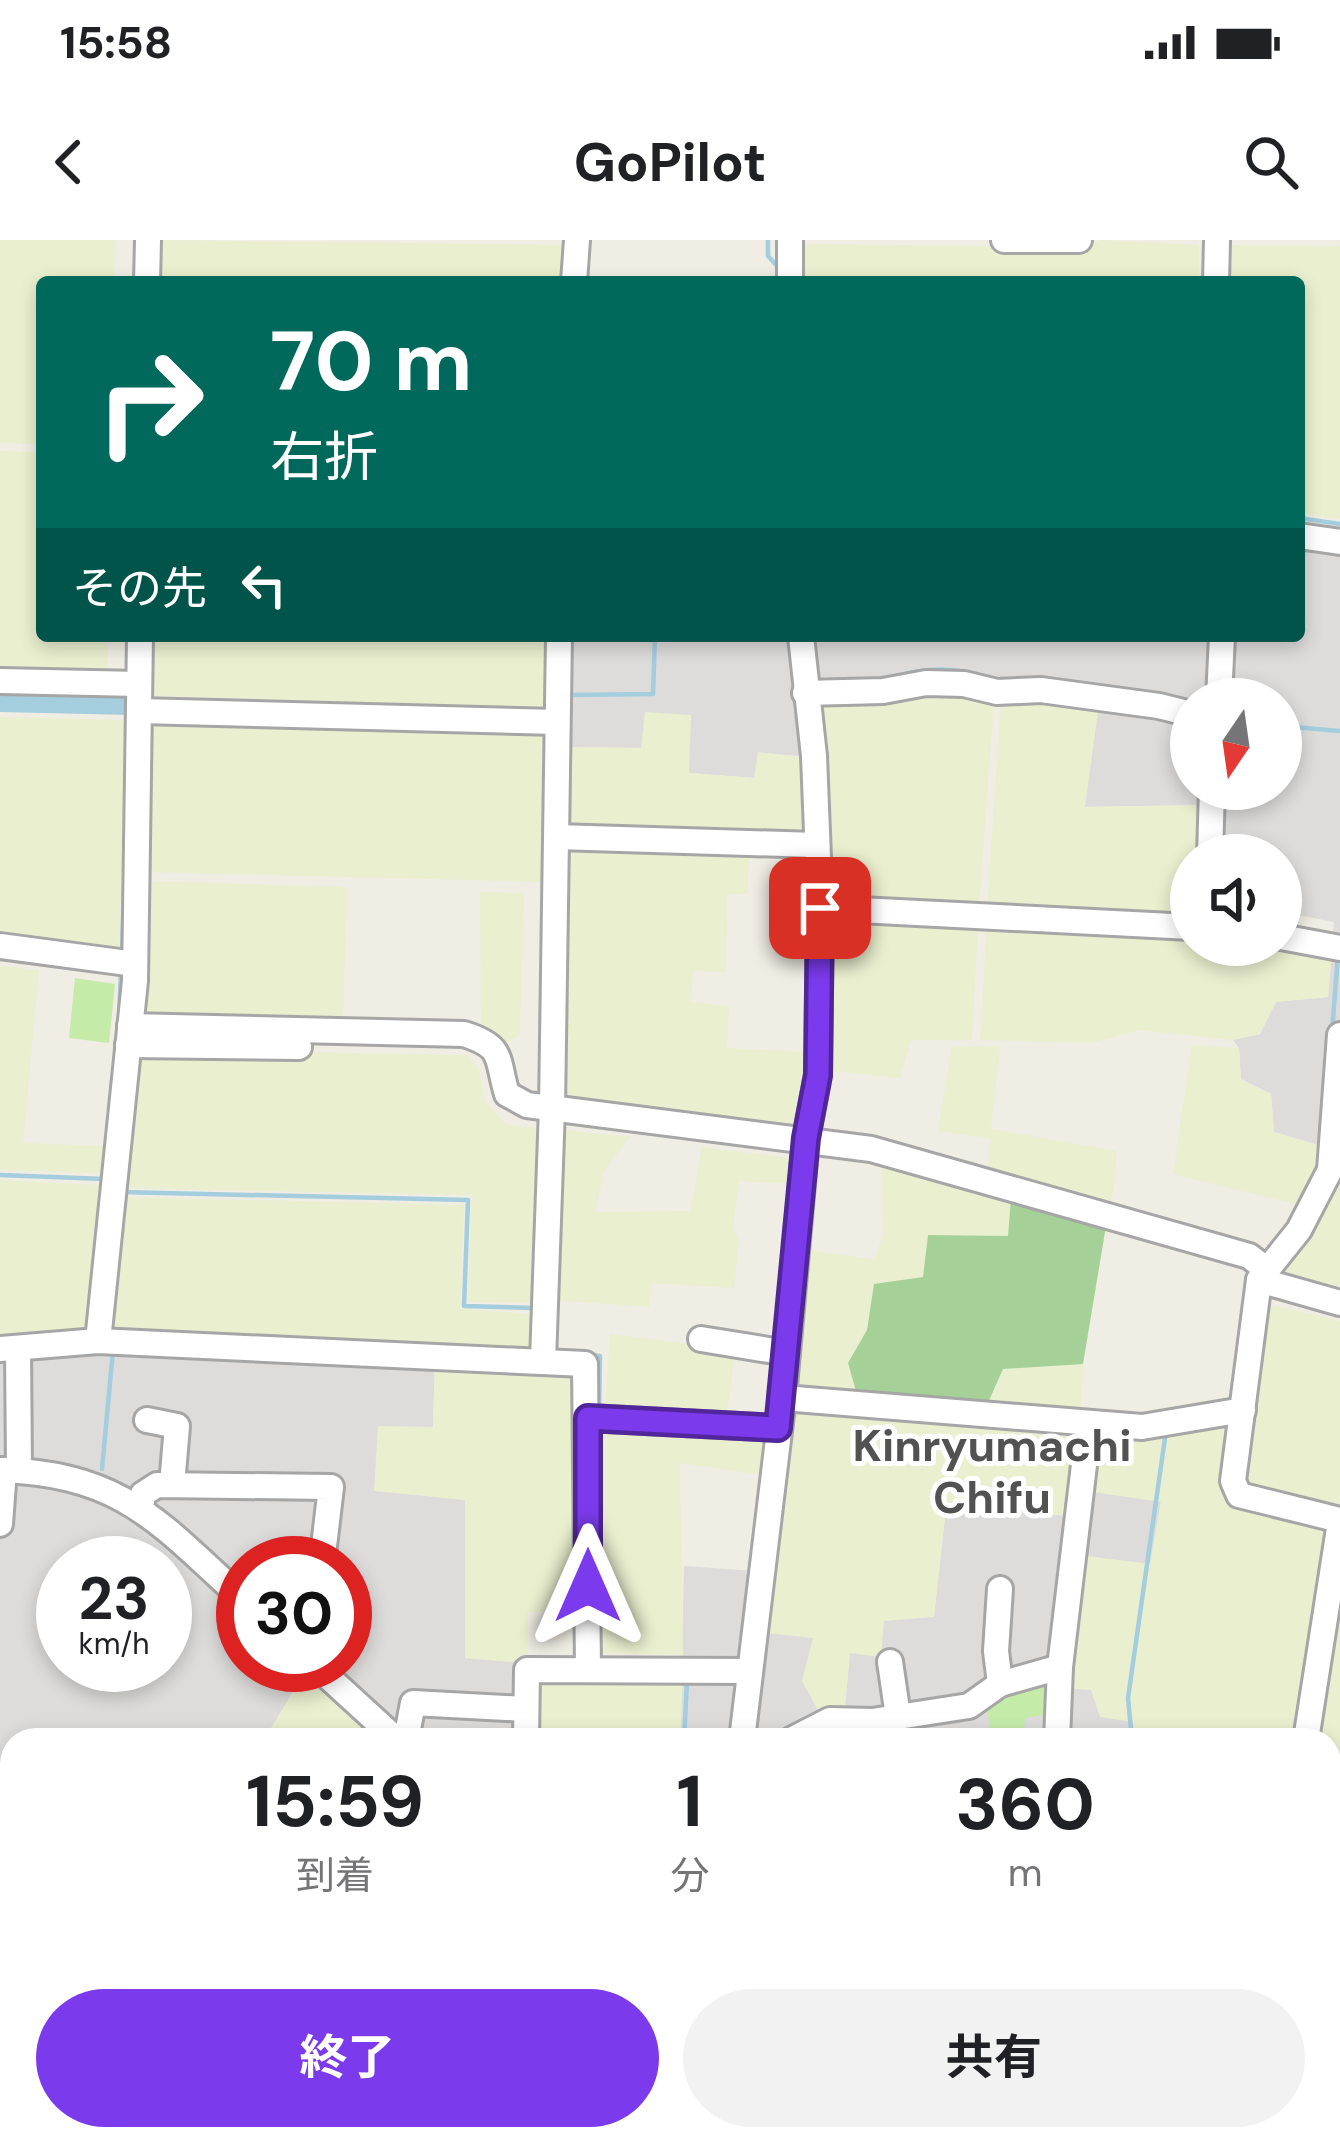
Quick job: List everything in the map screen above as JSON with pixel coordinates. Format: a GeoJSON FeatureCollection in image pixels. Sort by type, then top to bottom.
{"type":"FeatureCollection","features":[{"type":"Feature","properties":{"kind":"street"},"geometry":{"type":"LineString","coordinates":[[147,276],[148,240]]}},
{"type":"Feature","properties":{"kind":"street"},"geometry":{"type":"LineString","coordinates":[[574,276],[577,240]]}},
{"type":"Feature","properties":{"kind":"street"},"geometry":{"type":"LineString","coordinates":[[790,240],[790,276]]}},
{"type":"Feature","properties":{"kind":"street"},"geometry":{"type":"LineString","coordinates":[[1004,240],[1079,240]]}},
{"type":"Feature","properties":{"kind":"street"},"geometry":{"type":"LineString","coordinates":[[1216,276],[1217,240]]}},
{"type":"Feature","properties":{"kind":"street"},"geometry":{"type":"LineString","coordinates":[[1305,537],[1340,542]]}},
{"type":"Feature","properties":{"kind":"street"},"geometry":{"type":"LineString","coordinates":[[90,1341],[129,1036],[127,971],[139,711],[126,684],[138,642]]}},
{"type":"Feature","properties":{"kind":"street"},"geometry":{"type":"LineString","coordinates":[[543,1361],[559,642]]}},
{"type":"Feature","properties":{"kind":"street"},"geometry":{"type":"LineString","coordinates":[[743,1728],[783,1398],[806,1147],[818,1075],[820,908],[814,756],[801,642]]}},
{"type":"Feature","properties":{"kind":"street"},"geometry":{"type":"LineString","coordinates":[[1221,678],[1222,642]]}},
{"type":"Feature","properties":{"kind":"street"},"geometry":{"type":"LineString","coordinates":[[0,681],[126,684]]}},
{"type":"Feature","properties":{"kind":"street"},"geometry":{"type":"LineString","coordinates":[[805,693],[964,684],[998,692],[1041,690],[1170,709]]}},
{"type":"Feature","properties":{"kind":"street"},"geometry":{"type":"LineString","coordinates":[[139,711],[557,722]]}},
{"type":"Feature","properties":{"kind":"street"},"geometry":{"type":"LineString","coordinates":[[557,837],[817,845]]}},
{"type":"Feature","properties":{"kind":"street"},"geometry":{"type":"LineString","coordinates":[[820,908],[1170,926]]}},
{"type":"Feature","properties":{"kind":"street"},"geometry":{"type":"LineString","coordinates":[[1302,941],[1336,947]]}},
{"type":"Feature","properties":{"kind":"street"},"geometry":{"type":"LineString","coordinates":[[0,946],[127,971]]}},
{"type":"Feature","properties":{"kind":"street"},"geometry":{"type":"LineString","coordinates":[[0,962],[127,971]]}},
{"type":"Feature","properties":{"kind":"street"},"geometry":{"type":"LineString","coordinates":[[129,1036],[464,1034],[487,1041],[502,1060],[507,1094],[551,1116],[806,1147],[871,1149],[1340,1303]]}},
{"type":"Feature","properties":{"kind":"street"},"geometry":{"type":"LineString","coordinates":[[1308,1728],[1340,1521],[1239,1495],[1233,1481],[1257,1276],[1299,1230],[1330,1170],[1340,1035]]}},
{"type":"Feature","properties":{"kind":"street"},"geometry":{"type":"LineString","coordinates":[[701,1339],[787,1353]]}},
{"type":"Feature","properties":{"kind":"street"},"geometry":{"type":"LineString","coordinates":[[0,1524],[8,1470],[9,1348],[90,1341],[585,1364],[588,1670]]}},
{"type":"Feature","properties":{"kind":"street"},"geometry":{"type":"LineString","coordinates":[[783,1398],[1142,1427],[1243,1410]]}},
{"type":"Feature","properties":{"kind":"street"},"geometry":{"type":"LineString","coordinates":[[588,1418],[778,1428]]}},
{"type":"Feature","properties":{"kind":"street"},"geometry":{"type":"LineString","coordinates":[[148,1420],[177,1426],[172,1485]]}},
{"type":"Feature","properties":{"kind":"street"},"geometry":{"type":"LineString","coordinates":[[1058,1728],[1060,1667],[1089,1423]]}},
{"type":"Feature","properties":{"kind":"street"},"geometry":{"type":"LineString","coordinates":[[8,1470],[49,1472],[141,1507],[216,1575]]}},
{"type":"Feature","properties":{"kind":"street"},"geometry":{"type":"LineString","coordinates":[[141,1507],[143,1495],[157,1485],[332,1486],[326,1536]]}},
{"type":"Feature","properties":{"kind":"street"},"geometry":{"type":"LineString","coordinates":[[1000,1589],[996,1651],[1000,1684]]}},
{"type":"Feature","properties":{"kind":"street"},"geometry":{"type":"LineString","coordinates":[[890,1662],[898,1717]]}},
{"type":"Feature","properties":{"kind":"street"},"geometry":{"type":"LineString","coordinates":[[814,1728],[830,1720],[872,1721],[969,1706],[1000,1684],[1060,1667]]}},
{"type":"Feature","properties":{"kind":"street"},"geometry":{"type":"LineString","coordinates":[[526,1728],[526,1670],[750,1671]]}},
{"type":"Feature","properties":{"kind":"street"},"geometry":{"type":"LineString","coordinates":[[345,1692],[384,1728]]}},
{"type":"Feature","properties":{"kind":"street"},"geometry":{"type":"LineString","coordinates":[[408,1728],[413,1703],[525,1709]]}},
{"type":"Feature","properties":{"kind":"shaded area"},"geometry":{"type":"Polygon","coordinates":[[[1305,544],[1340,551],[1340,1053],[1321,1146],[1274,1132],[1271,1094],[1241,1079],[1239,1048],[1233,1040],[1260,1034],[1275,1002],[1328,997],[1334,922],[1302,916],[1302,834],[1199,834],[1201,810],[1302,810],[1302,678],[1170,678],[1170,806],[1084,807],[1098,704],[819,702],[830,758],[758,753],[755,778],[688,773],[691,715],[642,748],[565,747],[567,642],[1305,642],[1305,544]]]}},
{"type":"Feature","properties":{"kind":"shaded area"},"geometry":{"type":"Polygon","coordinates":[[[104,1346],[435,1361],[433,1428],[374,1490],[466,1500],[465,1658],[527,1663],[533,1728],[360,1728],[361,1715],[334,1692],[372,1692],[372,1536],[216,1536],[216,1692],[293,1692],[271,1728],[0,1728],[0,1352],[104,1346]]]}},
{"type":"Feature","properties":{"kind":"shaded area"},"geometry":{"type":"Polygon","coordinates":[[[1087,1491],[1161,1501],[1151,1564],[1065,1688],[1091,1690],[1133,1722],[1134,1728],[680,1728],[684,1566],[755,1571],[813,1637],[844,1716],[850,1652],[883,1621],[934,1616],[946,1507],[1072,1516],[1087,1491]]]}},
{"type":"Feature","properties":{"kind":"green space"},"geometry":{"type":"Polygon","coordinates":[[[0,240],[115,240],[114,276],[36,276],[36,444],[0,443],[0,240]]]}},
{"type":"Feature","properties":{"kind":"green space"},"geometry":{"type":"Polygon","coordinates":[[[155,240],[569,245],[567,276],[154,276],[155,240]]]}},
{"type":"Feature","properties":{"kind":"green space"},"geometry":{"type":"Polygon","coordinates":[[[1100,240],[1199,245],[1199,276],[798,276],[798,244],[1086,247],[1100,240]]]}},
{"type":"Feature","properties":{"kind":"green space"},"geometry":{"type":"Polygon","coordinates":[[[1223,245],[1340,246],[1340,519],[1305,514],[1305,276],[1222,276],[1223,245]]]}},
{"type":"Feature","properties":{"kind":"green space"},"geometry":{"type":"Polygon","coordinates":[[[0,451],[36,452],[36,642],[108,642],[107,677],[0,674],[0,451]]]}},
{"type":"Feature","properties":{"kind":"green space"},"geometry":{"type":"Polygon","coordinates":[[[147,642],[555,642],[553,709],[146,695],[147,642]]]}},
{"type":"Feature","properties":{"kind":"green space"},"geometry":{"type":"Polygon","coordinates":[[[927,690],[994,701],[979,906],[829,899],[830,758],[819,701],[927,690]]]}},
{"type":"Feature","properties":{"kind":"green space"},"geometry":{"type":"Polygon","coordinates":[[[1001,699],[1099,704],[1085,807],[1170,806],[1170,810],[1202,810],[1199,834],[1170,834],[1170,918],[987,910],[1001,699]]]}},
{"type":"Feature","properties":{"kind":"green space"},"geometry":{"type":"Polygon","coordinates":[[[645,712],[691,715],[689,773],[754,778],[758,752],[799,757],[803,839],[564,832],[565,747],[641,748],[645,712]]]}},
{"type":"Feature","properties":{"kind":"green space"},"geometry":{"type":"Polygon","coordinates":[[[0,717],[125,720],[119,957],[0,940],[0,717]]]}},
{"type":"Feature","properties":{"kind":"green space"},"geometry":{"type":"Polygon","coordinates":[[[144,718],[553,729],[549,882],[143,872],[144,718]]]}},
{"type":"Feature","properties":{"kind":"green space"},"geometry":{"type":"Polygon","coordinates":[[[563,845],[749,848],[748,894],[727,895],[726,972],[694,971],[690,1002],[729,1006],[727,1048],[805,1052],[798,1131],[557,1101],[563,845]]]}},
{"type":"Feature","properties":{"kind":"green space"},"geometry":{"type":"Polygon","coordinates":[[[144,881],[347,887],[343,1025],[142,1021],[144,881]]]}},
{"type":"Feature","properties":{"kind":"green space"},"geometry":{"type":"Polygon","coordinates":[[[480,892],[524,893],[520,1035],[504,1044],[481,1029],[480,892]]]}},
{"type":"Feature","properties":{"kind":"green space"},"geometry":{"type":"Polygon","coordinates":[[[830,917],[978,924],[972,1040],[911,1040],[900,1078],[831,1071],[830,917]]]}},
{"type":"Feature","properties":{"kind":"green space"},"geometry":{"type":"Polygon","coordinates":[[[987,924],[1170,934],[1170,966],[1302,966],[1302,948],[1332,952],[1328,997],[1276,1002],[1260,1034],[1233,1040],[1139,1030],[1092,1043],[980,1040],[987,924]]]}},
{"type":"Feature","properties":{"kind":"green space"},"geometry":{"type":"Polygon","coordinates":[[[0,966],[39,970],[23,1143],[104,1146],[101,1173],[0,1170],[0,966]]]}},
{"type":"Feature","properties":{"kind":"green space"},"geometry":{"type":"Polygon","coordinates":[[[75,978],[115,984],[109,1043],[69,1038],[75,978]]]}},
{"type":"Feature","properties":{"kind":"green space"},"geometry":{"type":"Polygon","coordinates":[[[1192,1045],[1239,1048],[1241,1079],[1271,1094],[1274,1132],[1321,1146],[1319,1166],[1299,1205],[1173,1174],[1192,1045]]]}},
{"type":"Feature","properties":{"kind":"green space"},"geometry":{"type":"Polygon","coordinates":[[[1000,1046],[991,1129],[1117,1151],[1111,1211],[987,1177],[991,1139],[938,1131],[952,1047],[1000,1046]]]}},
{"type":"Feature","properties":{"kind":"green space"},"geometry":{"type":"Polygon","coordinates":[[[134,1049],[467,1055],[478,1066],[485,1102],[506,1124],[545,1130],[541,1303],[468,1302],[471,1195],[120,1188],[134,1049]]]}},
{"type":"Feature","properties":{"kind":"green space"},"geometry":{"type":"Polygon","coordinates":[[[556,1129],[630,1137],[604,1171],[595,1212],[690,1211],[702,1147],[797,1159],[793,1184],[739,1181],[733,1230],[739,1240],[734,1288],[652,1283],[649,1307],[552,1300],[556,1129]]]}},
{"type":"Feature","properties":{"kind":"green space"},"geometry":{"type":"Polygon","coordinates":[[[1340,1143],[1340,1294],[1272,1271],[1340,1143]]]}},
{"type":"Feature","properties":{"kind":"green space"},"geometry":{"type":"Polygon","coordinates":[[[882,1164],[1011,1198],[1009,1236],[929,1235],[923,1277],[874,1284],[867,1330],[848,1363],[856,1391],[795,1391],[809,1250],[875,1260],[883,1235],[882,1164]]]}},
{"type":"Feature","properties":{"kind":"green space"},"geometry":{"type":"Polygon","coordinates":[[[0,1180],[100,1185],[87,1335],[0,1341],[0,1180]]]}},
{"type":"Feature","properties":{"kind":"green space"},"geometry":{"type":"Polygon","coordinates":[[[120,1197],[464,1205],[460,1309],[530,1314],[532,1352],[109,1334],[120,1197]]]}},
{"type":"Feature","properties":{"kind":"green space"},"geometry":{"type":"Polygon","coordinates":[[[1011,1198],[1106,1226],[1083,1364],[1003,1369],[987,1405],[856,1391],[848,1363],[867,1330],[874,1284],[923,1277],[928,1235],[1008,1236],[1011,1198]]]}},
{"type":"Feature","properties":{"kind":"green space"},"geometry":{"type":"Polygon","coordinates":[[[1277,1306],[1340,1321],[1340,1513],[1248,1490],[1239,1474],[1261,1309],[1277,1306]]]}},
{"type":"Feature","properties":{"kind":"green space"},"geometry":{"type":"Polygon","coordinates":[[[610,1334],[735,1350],[727,1415],[605,1411],[610,1334]]]}},
{"type":"Feature","properties":{"kind":"green space"},"geometry":{"type":"Polygon","coordinates":[[[435,1361],[580,1371],[580,1610],[528,1612],[527,1663],[465,1658],[465,1500],[374,1491],[378,1426],[433,1427],[435,1361]]]}},
{"type":"Feature","properties":{"kind":"green space"},"geometry":{"type":"Polygon","coordinates":[[[1083,1364],[1081,1408],[987,1405],[1003,1369],[1083,1364]]]}},
{"type":"Feature","properties":{"kind":"green space"},"geometry":{"type":"Polygon","coordinates":[[[793,1405],[1081,1429],[1073,1516],[946,1508],[934,1617],[884,1621],[881,1657],[850,1653],[844,1717],[820,1714],[802,1681],[813,1638],[766,1633],[793,1405]]]}},
{"type":"Feature","properties":{"kind":"green space"},"geometry":{"type":"Polygon","coordinates":[[[1234,1421],[1225,1497],[1332,1526],[1303,1728],[1134,1728],[1133,1722],[1100,1717],[1091,1690],[1064,1688],[1079,1555],[1150,1564],[1161,1502],[1087,1491],[1095,1428],[1234,1421]]]}},
{"type":"Feature","properties":{"kind":"green space"},"geometry":{"type":"Polygon","coordinates":[[[605,1425],[767,1432],[764,1475],[680,1463],[683,1655],[604,1653],[605,1425]]]}},
{"type":"Feature","properties":{"kind":"green space"},"geometry":{"type":"Polygon","coordinates":[[[1340,1549],[1340,1728],[1313,1728],[1340,1549]]]}},
{"type":"Feature","properties":{"kind":"green space"},"geometry":{"type":"Polygon","coordinates":[[[532,1675],[683,1676],[681,1728],[534,1728],[532,1675]]]}},
{"type":"Feature","properties":{"kind":"green space"},"geometry":{"type":"Polygon","coordinates":[[[1027,1680],[1051,1680],[1050,1714],[1025,1718],[1024,1728],[990,1728],[986,1704],[1027,1680]]]}},
{"type":"Feature","properties":{"kind":"green space"},"geometry":{"type":"Polygon","coordinates":[[[293,1692],[335,1692],[361,1715],[360,1728],[271,1728],[293,1692]]]}},
{"type":"Feature","properties":{"kind":"water"},"geometry":{"type":"Polygon","coordinates":[[[0,693],[132,696],[131,715],[0,712],[0,693]]]}},
{"type":"Feature","properties":{"kind":"waterway"},"geometry":{"type":"LineString","coordinates":[[768,240],[768,256],[778,267],[778,276]]}},
{"type":"Feature","properties":{"kind":"waterway"},"geometry":{"type":"LineString","coordinates":[[1305,519],[1340,524]]}},
{"type":"Feature","properties":{"kind":"waterway"},"geometry":{"type":"LineString","coordinates":[[1305,550],[1322,551]]}},
{"type":"Feature","properties":{"kind":"waterway"},"geometry":{"type":"LineString","coordinates":[[568,695],[653,694],[655,642]]}},
{"type":"Feature","properties":{"kind":"waterway"},"geometry":{"type":"LineString","coordinates":[[891,678],[944,670],[996,680]]}},
{"type":"Feature","properties":{"kind":"waterway"},"geometry":{"type":"LineString","coordinates":[[1302,728],[1340,731]]}},
{"type":"Feature","properties":{"kind":"waterway"},"geometry":{"type":"LineString","coordinates":[[122,956],[124,889]]}},
{"type":"Feature","properties":{"kind":"waterway"},"geometry":{"type":"LineString","coordinates":[[1332,1032],[1338,954]]}},
{"type":"Feature","properties":{"kind":"waterway"},"geometry":{"type":"LineString","coordinates":[[119,1023],[121,969]]}},
{"type":"Feature","properties":{"kind":"waterway"},"geometry":{"type":"LineString","coordinates":[[0,1175],[105,1179]]}},
{"type":"Feature","properties":{"kind":"waterway"},"geometry":{"type":"LineString","coordinates":[[120,1192],[468,1200],[464,1306],[534,1308],[534,1313]]}},
{"type":"Feature","properties":{"kind":"waterway"},"geometry":{"type":"LineString","coordinates":[[102,1469],[113,1350]]}},
{"type":"Feature","properties":{"kind":"waterway"},"geometry":{"type":"LineString","coordinates":[[587,1355],[600,1356],[599,1410]]}},
{"type":"Feature","properties":{"kind":"waterway"},"geometry":{"type":"LineString","coordinates":[[599,1429],[599,1562]]}},
{"type":"Feature","properties":{"kind":"waterway"},"geometry":{"type":"LineString","coordinates":[[1131,1728],[1128,1698],[1166,1431]]}},
{"type":"Feature","properties":{"kind":"waterway"},"geometry":{"type":"LineString","coordinates":[[685,1728],[687,1682]]}},
{"type":"Feature","properties":{"kind":"district","name":"Kinryumachi Chifu"},"geometry":{"type":"Point","coordinates":[992,1471]}},
{"type":"Feature","properties":{"kind":"route"},"geometry":{"type":"LineString","coordinates":[[588,1586],[588,1418],[778,1428],[806,1138],[818,1075],[820,908]]}}]}
